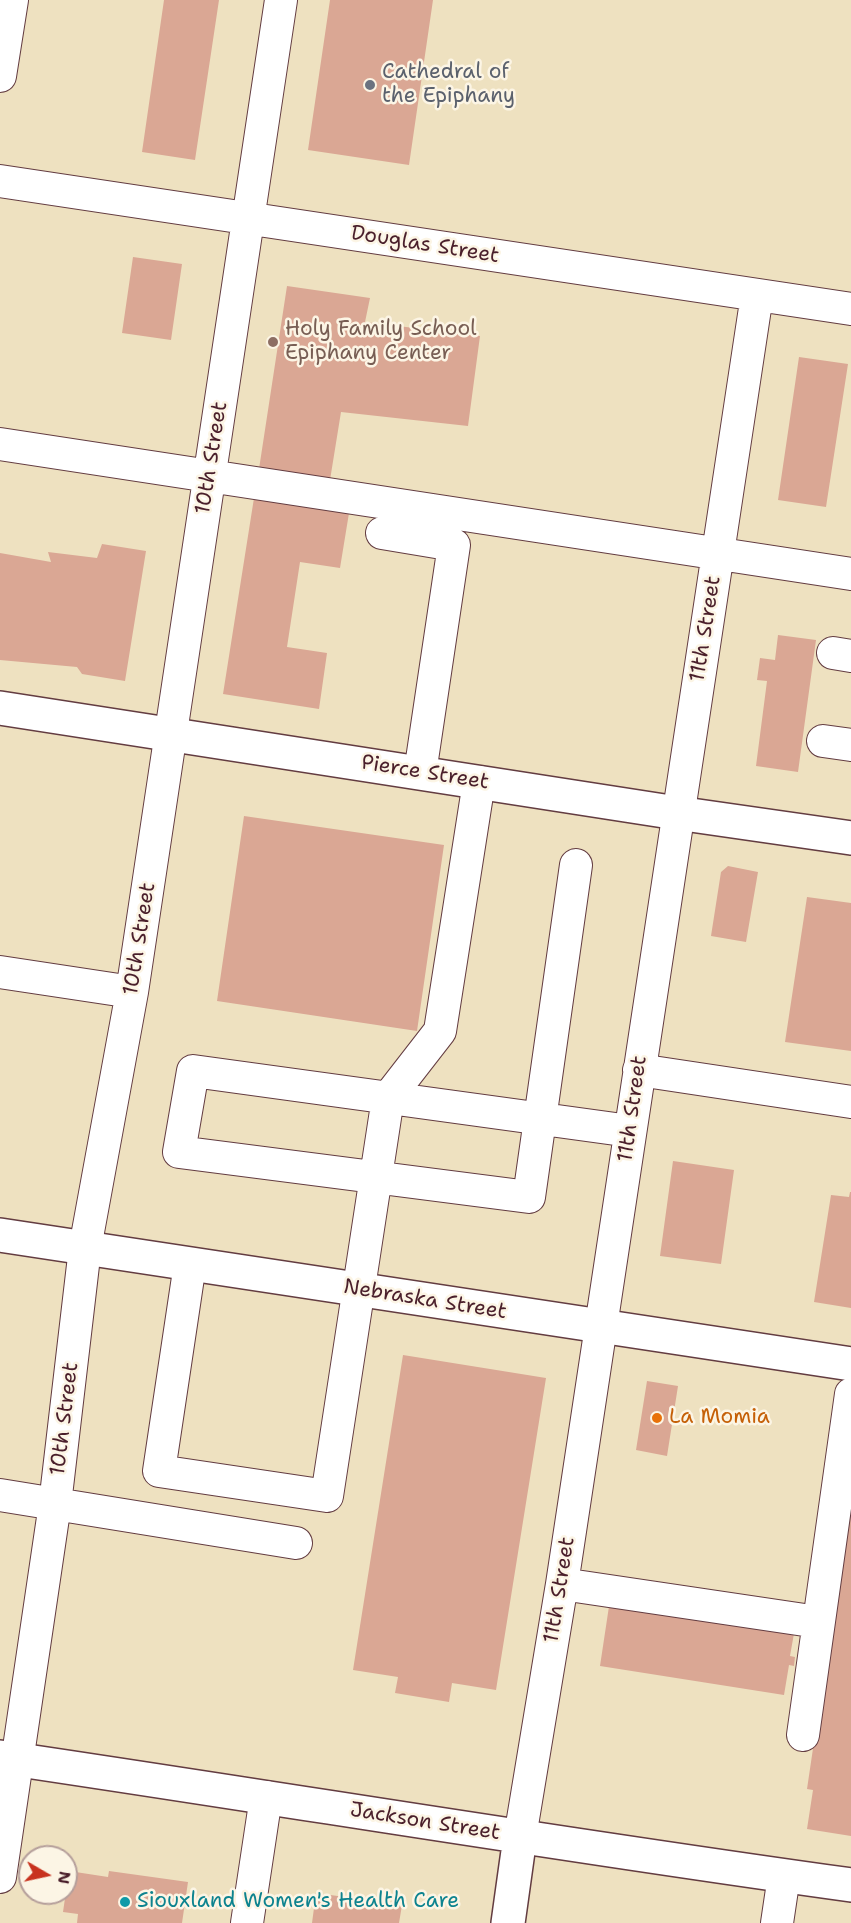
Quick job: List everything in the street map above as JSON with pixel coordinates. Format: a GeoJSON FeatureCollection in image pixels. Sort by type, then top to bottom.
{"type":"FeatureCollection","features":[{"type":"Feature","properties":{"kind":"main road","name":"Pierce Street"},"geometry":{"type":"LineString","coordinates":[[0,708],[851,838]]}},
{"type":"Feature","properties":{"kind":"main road","name":"Nebraska Street"},"geometry":{"type":"LineString","coordinates":[[0,1235],[851,1364]]}},
{"type":"Feature","properties":{"kind":"main road","name":"Jackson Street"},"geometry":{"type":"LineString","coordinates":[[9,1758],[618,1853],[851,1885]]}},
{"type":"Feature","properties":{"kind":"main road","name":"11th Street"},"geometry":{"type":"LineString","coordinates":[[508,1923],[520,1837]]}},
{"type":"Feature","properties":{"kind":"street"},"geometry":{"type":"LineString","coordinates":[[0,76],[12,0]]}},
{"type":"Feature","properties":{"kind":"street","name":"10th Street"},"geometry":{"type":"LineString","coordinates":[[0,1877],[9,1758],[56,1504],[85,1248],[132,992],[281,0]]}},
{"type":"Feature","properties":{"kind":"street","name":"Douglas Street"},"geometry":{"type":"LineString","coordinates":[[0,181],[851,309]]}},
{"type":"Feature","properties":{"kind":"street","name":"11th Street"},"geometry":{"type":"LineString","coordinates":[[520,1837],[562,1584],[757,295]]}},
{"type":"Feature","properties":{"kind":"street"},"geometry":{"type":"LineString","coordinates":[[0,444],[851,574]]}},
{"type":"Feature","properties":{"kind":"street"},"geometry":{"type":"LineString","coordinates":[[382,533],[454,545],[420,773]]}},
{"type":"Feature","properties":{"kind":"street"},"geometry":{"type":"LineString","coordinates":[[190,1264],[159,1472],[327,1496],[388,1098],[440,1031],[479,782]]}},
{"type":"Feature","properties":{"kind":"street"},"geometry":{"type":"LineString","coordinates":[[576,865],[541,1119],[529,1197],[179,1152],[193,1071],[388,1098],[541,1119],[630,1131]]}},
{"type":"Feature","properties":{"kind":"street"},"geometry":{"type":"LineString","coordinates":[[0,972],[132,992]]}},
{"type":"Feature","properties":{"kind":"street"},"geometry":{"type":"LineString","coordinates":[[639,1070],[851,1102]]}},
{"type":"Feature","properties":{"kind":"street"},"geometry":{"type":"LineString","coordinates":[[803,1735],[851,1394]]}},
{"type":"Feature","properties":{"kind":"street"},"geometry":{"type":"LineString","coordinates":[[0,1495],[296,1544]]}},
{"type":"Feature","properties":{"kind":"street"},"geometry":{"type":"LineString","coordinates":[[562,1584],[818,1622]]}},
{"type":"Feature","properties":{"kind":"street"},"geometry":{"type":"LineString","coordinates":[[247,1923],[266,1797]]}},
{"type":"Feature","properties":{"kind":"street"},"geometry":{"type":"LineString","coordinates":[[777,1923],[784,1876]]}},
{"type":"Feature","properties":{"kind":"building"},"geometry":{"type":"Polygon","coordinates":[[[164,0],[219,0],[195,160],[142,152],[164,0]]]}},
{"type":"Feature","properties":{"kind":"building"},"geometry":{"type":"Polygon","coordinates":[[[330,0],[433,0],[409,165],[308,150],[330,0]]]}},
{"type":"Feature","properties":{"kind":"building"},"geometry":{"type":"Polygon","coordinates":[[[133,257],[182,264],[171,340],[122,333],[133,257]]]}},
{"type":"Feature","properties":{"kind":"building"},"geometry":{"type":"Polygon","coordinates":[[[287,286],[370,298],[365,322],[480,336],[468,426],[341,412],[330,480],[259,469],[287,286]]]}},
{"type":"Feature","properties":{"kind":"building"},"geometry":{"type":"Polygon","coordinates":[[[799,357],[848,364],[826,507],[778,500],[799,357]]]}},
{"type":"Feature","properties":{"kind":"building"},"geometry":{"type":"Polygon","coordinates":[[[254,498],[349,513],[340,568],[300,562],[287,647],[327,653],[319,709],[223,694],[254,498]]]}},
{"type":"Feature","properties":{"kind":"building"},"geometry":{"type":"Polygon","coordinates":[[[102,544],[146,551],[125,681],[82,674],[77,667],[0,660],[0,553],[51,562],[48,552],[97,558],[102,544]]]}},
{"type":"Feature","properties":{"kind":"building"},"geometry":{"type":"Polygon","coordinates":[[[778,635],[816,640],[798,772],[756,766],[767,681],[757,680],[760,658],[775,660],[778,635]]]}},
{"type":"Feature","properties":{"kind":"building"},"geometry":{"type":"Polygon","coordinates":[[[244,816],[444,845],[417,1031],[217,1001],[244,816]]]}},
{"type":"Feature","properties":{"kind":"building"},"geometry":{"type":"Polygon","coordinates":[[[728,866],[758,872],[746,942],[711,936],[721,872],[728,866]]]}},
{"type":"Feature","properties":{"kind":"building"},"geometry":{"type":"Polygon","coordinates":[[[807,897],[851,903],[851,1051],[785,1042],[807,897]]]}},
{"type":"Feature","properties":{"kind":"building"},"geometry":{"type":"Polygon","coordinates":[[[673,1161],[734,1170],[721,1264],[660,1256],[673,1161]]]}},
{"type":"Feature","properties":{"kind":"building"},"geometry":{"type":"Polygon","coordinates":[[[850,1192],[851,1308],[814,1302],[831,1195],[849,1197],[850,1192]]]}},
{"type":"Feature","properties":{"kind":"building"},"geometry":{"type":"Polygon","coordinates":[[[403,1355],[546,1378],[496,1690],[452,1683],[449,1702],[395,1693],[398,1677],[353,1670],[403,1355]]]}},
{"type":"Feature","properties":{"kind":"building","name":"La Momia"},"geometry":{"type":"Polygon","coordinates":[[[647,1381],[678,1386],[667,1456],[636,1450],[647,1381]]]}},
{"type":"Feature","properties":{"kind":"building"},"geometry":{"type":"Polygon","coordinates":[[[850,1499],[851,1836],[807,1829],[813,1790],[807,1789],[850,1499]]]}},
{"type":"Feature","properties":{"kind":"building"},"geometry":{"type":"Polygon","coordinates":[[[611,1593],[796,1622],[790,1656],[795,1657],[794,1666],[789,1665],[784,1695],[600,1666],[611,1593]]]}},
{"type":"Feature","properties":{"kind":"building","name":"Siouxland Women's Health Care"},"geometry":{"type":"Polygon","coordinates":[[[109,1871],[188,1882],[182,1923],[77,1923],[78,1914],[63,1912],[64,1905],[78,1905],[78,1872],[108,1877],[109,1871]]]}},
{"type":"Feature","properties":{"kind":"building"},"geometry":{"type":"Polygon","coordinates":[[[316,1893],[402,1905],[399,1923],[312,1923],[316,1893]]]}},
{"type":"Feature","properties":{"kind":"place","name":"Cathedral of the Epiphany"},"geometry":{"type":"Point","coordinates":[370,85]}},
{"type":"Feature","properties":{"kind":"place","name":"Holy Family School Epiphany Center"},"geometry":{"type":"Point","coordinates":[273,342]}},
{"type":"Feature","properties":{"kind":"place","name":"La Momia"},"geometry":{"type":"Point","coordinates":[657,1418]}},
{"type":"Feature","properties":{"kind":"place","name":"Siouxland Women's Health Care"},"geometry":{"type":"Point","coordinates":[125,1902]}}]}
